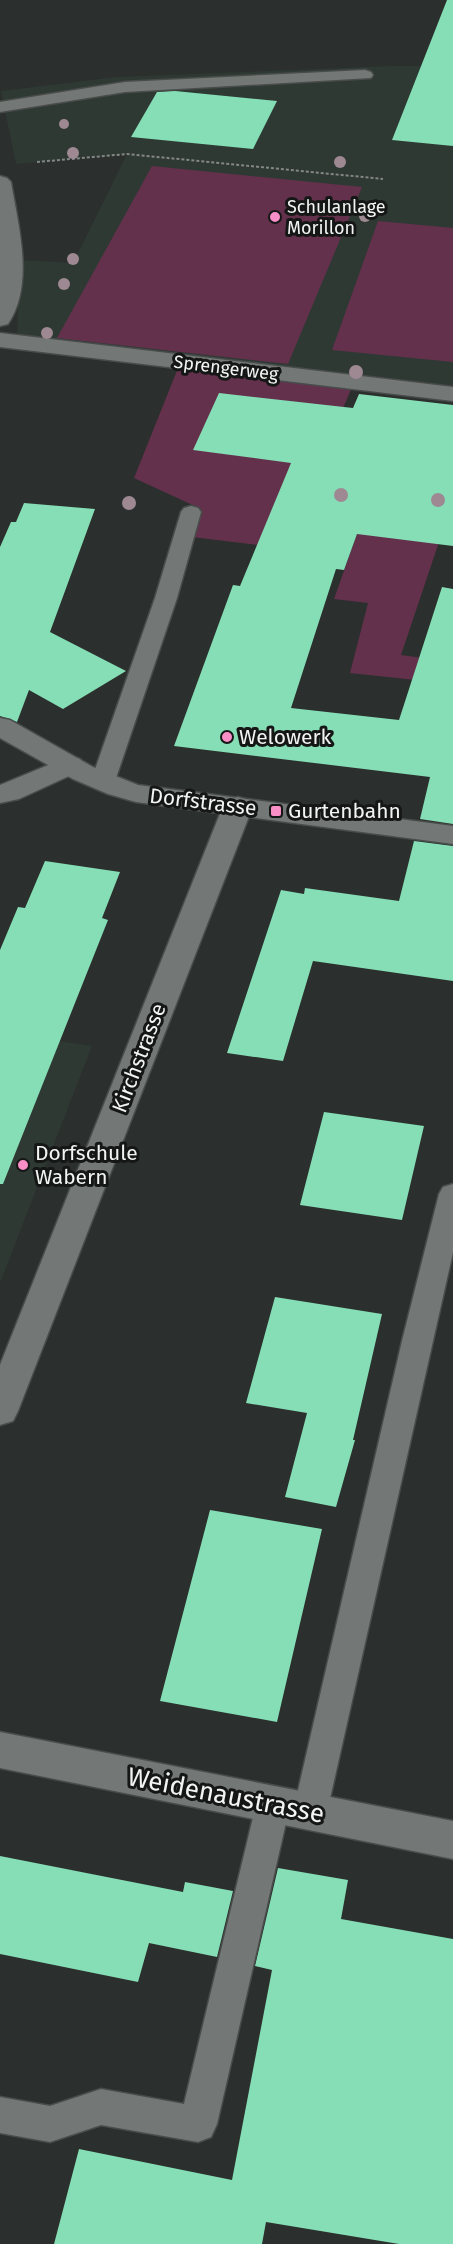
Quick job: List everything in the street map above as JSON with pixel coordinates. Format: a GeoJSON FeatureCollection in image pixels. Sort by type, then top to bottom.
{"type":"FeatureCollection","features":[{"type":"Feature","properties":{"kind":"street"},"geometry":{"type":"LineString","coordinates":[[0,182],[8,230],[10,260],[9,292],[0,319]]}},
{"type":"Feature","properties":{"kind":"street","name":"Sprengerweg"},"geometry":{"type":"LineString","coordinates":[[0,340],[453,394]]}},
{"type":"Feature","properties":{"kind":"street"},"geometry":{"type":"LineString","coordinates":[[0,726],[70,765]]}},
{"type":"Feature","properties":{"kind":"street"},"geometry":{"type":"LineString","coordinates":[[0,794],[9,793],[70,765]]}},
{"type":"Feature","properties":{"kind":"street","name":"Dorfstrasse"},"geometry":{"type":"LineString","coordinates":[[70,765],[103,782],[136,793],[453,835]]}},
{"type":"Feature","properties":{"kind":"street","name":"Kirchstrasse"},"geometry":{"type":"LineString","coordinates":[[0,1411],[238,806]]}},
{"type":"Feature","properties":{"kind":"street","name":"Weidenaustrasse"},"geometry":{"type":"LineString","coordinates":[[0,1750],[453,1840]]}},
{"type":"Feature","properties":{"kind":"lane"},"geometry":{"type":"LineString","coordinates":[[0,107],[125,87],[365,75]]}},
{"type":"Feature","properties":{"kind":"lane"},"geometry":{"type":"LineString","coordinates":[[103,782],[166,598],[192,512]]}},
{"type":"Feature","properties":{"kind":"lane"},"geometry":{"type":"LineString","coordinates":[[0,2115],[50,2124],[101,2107],[198,2124],[291,1808],[417,1341],[453,1194]]}},
{"type":"Feature","properties":{"kind":"path"},"geometry":{"type":"LineString","coordinates":[[27,163],[127,154],[383,179]]}},
{"type":"Feature","properties":{"kind":"shaded area","name":"Schulanlage Morillon"},"geometry":{"type":"Polygon","coordinates":[[[390,66],[453,66],[453,393],[17,342],[19,260],[73,263],[127,154],[16,164],[1,91],[116,77],[390,66]]]}},
{"type":"Feature","properties":{"kind":"shaded area"},"geometry":{"type":"Polygon","coordinates":[[[152,166],[362,187],[288,364],[57,338],[152,166]]]}},
{"type":"Feature","properties":{"kind":"shaded area"},"geometry":{"type":"Polygon","coordinates":[[[378,221],[453,228],[453,362],[332,350],[378,221]]]}},
{"type":"Feature","properties":{"kind":"shaded area"},"geometry":{"type":"Polygon","coordinates":[[[178,368],[352,387],[331,437],[441,536],[401,655],[453,662],[453,684],[350,673],[368,603],[334,599],[357,534],[378,517],[258,545],[192,537],[199,508],[134,478],[178,368]]]}},
{"type":"Feature","properties":{"kind":"shaded area","name":"Dorfschule Wabern"},"geometry":{"type":"Polygon","coordinates":[[[0,1032],[92,1046],[0,1283],[0,1032]]]}},
{"type":"Feature","properties":{"kind":"building"},"geometry":{"type":"Polygon","coordinates":[[[447,0],[453,0],[453,146],[392,140],[447,0]]]}},
{"type":"Feature","properties":{"kind":"building"},"geometry":{"type":"Polygon","coordinates":[[[175,91],[277,101],[253,149],[131,137],[157,92],[175,91]]]}},
{"type":"Feature","properties":{"kind":"building"},"geometry":{"type":"Polygon","coordinates":[[[219,393],[353,408],[359,394],[453,405],[453,546],[357,534],[344,570],[336,569],[291,708],[399,720],[442,587],[453,589],[453,824],[420,819],[430,777],[174,746],[233,585],[240,586],[291,463],[193,450],[219,393]]]}},
{"type":"Feature","properties":{"kind":"building"},"geometry":{"type":"Polygon","coordinates":[[[24,503],[95,509],[50,632],[126,671],[63,709],[29,690],[17,722],[0,716],[0,547],[11,522],[16,522],[24,503]]]}},
{"type":"Feature","properties":{"kind":"building"},"geometry":{"type":"Polygon","coordinates":[[[414,841],[453,846],[453,981],[313,961],[283,1061],[227,1053],[281,890],[304,894],[305,888],[399,901],[414,841]]]}},
{"type":"Feature","properties":{"kind":"building"},"geometry":{"type":"Polygon","coordinates":[[[45,861],[120,872],[102,918],[108,920],[3,1184],[0,1184],[0,950],[18,907],[25,908],[45,861]]]}},
{"type":"Feature","properties":{"kind":"building"},"geometry":{"type":"Polygon","coordinates":[[[324,1112],[424,1126],[402,1220],[300,1205],[324,1112]]]}},
{"type":"Feature","properties":{"kind":"building"},"geometry":{"type":"Polygon","coordinates":[[[275,1297],[382,1314],[353,1440],[355,1440],[336,1507],[285,1497],[307,1413],[246,1403],[275,1297]]]}},
{"type":"Feature","properties":{"kind":"building"},"geometry":{"type":"Polygon","coordinates":[[[210,1510],[322,1529],[277,1722],[160,1701],[210,1510]]]}},
{"type":"Feature","properties":{"kind":"building"},"geometry":{"type":"Polygon","coordinates":[[[0,1856],[183,1892],[185,1882],[233,1891],[217,1957],[149,1943],[138,1982],[0,1954],[0,1856]]]}},
{"type":"Feature","properties":{"kind":"building"},"geometry":{"type":"Polygon","coordinates":[[[278,1868],[348,1880],[341,1919],[453,1939],[453,2244],[399,2244],[266,2222],[262,2244],[54,2244],[79,2149],[232,2180],[272,1970],[255,1966],[278,1868]]]}},
{"type":"Feature","properties":{"kind":"place","name":"Schulanlage Morillon"},"geometry":{"type":"Point","coordinates":[275,217]}},
{"type":"Feature","properties":{"kind":"place","name":"Welowerk"},"geometry":{"type":"Point","coordinates":[227,737]}},
{"type":"Feature","properties":{"kind":"place","name":"Gurtenbahn"},"geometry":{"type":"Point","coordinates":[276,811]}},
{"type":"Feature","properties":{"kind":"place","name":"Dorfschule Wabern"},"geometry":{"type":"Point","coordinates":[23,1165]}}]}
